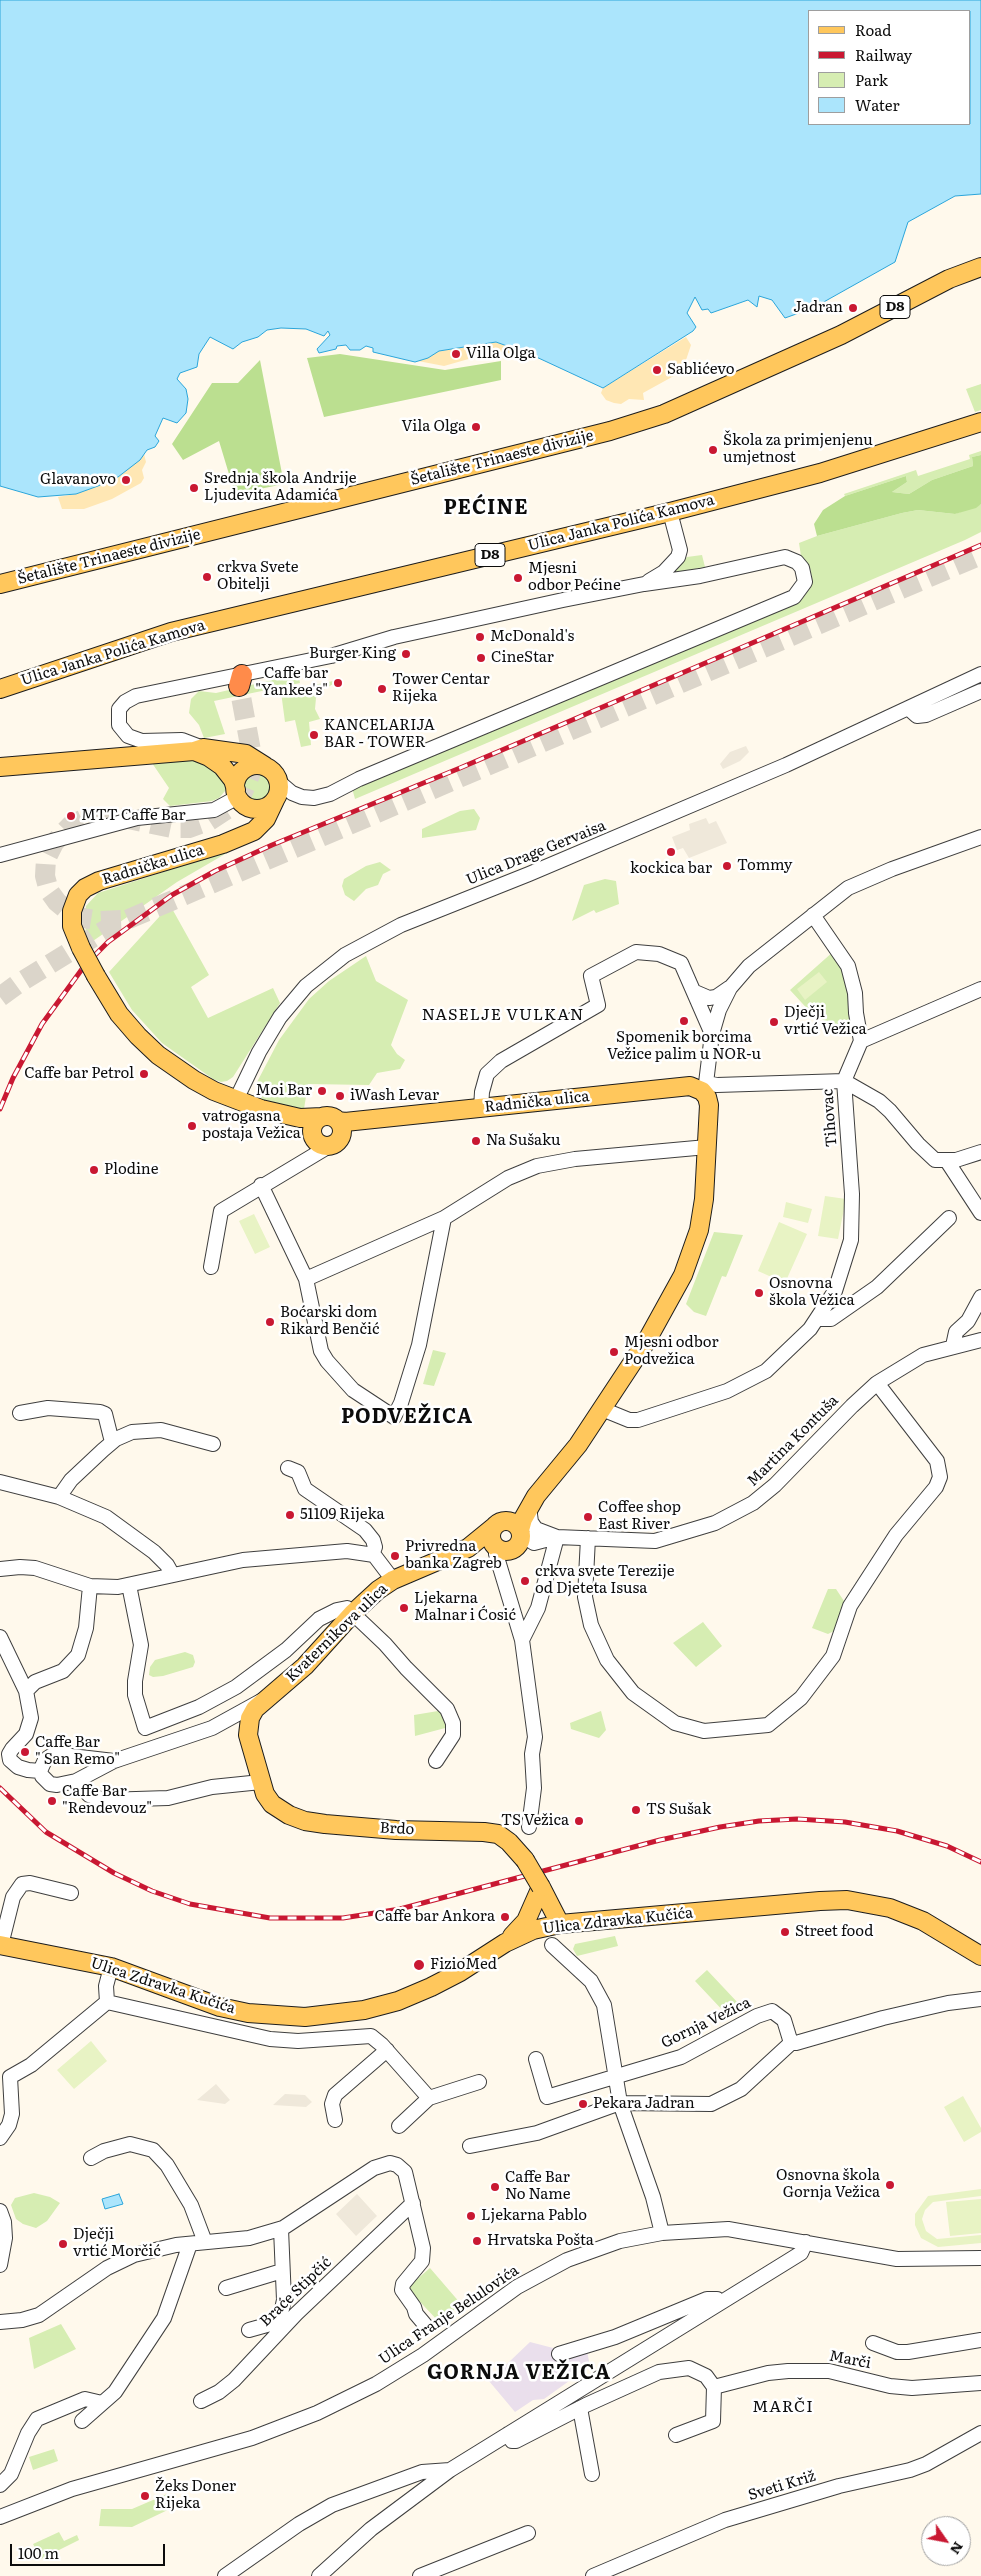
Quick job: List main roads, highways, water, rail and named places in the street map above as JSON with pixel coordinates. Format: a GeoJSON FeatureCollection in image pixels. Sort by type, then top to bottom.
{"type":"FeatureCollection","features":[{"type":"Feature","properties":{"kind":"main road","name":"Šetalište Trinaeste divizije"},"geometry":{"type":"LineString","coordinates":[[0,584],[610,431],[664,414],[841,335],[949,278],[981,267]]}},
{"type":"Feature","properties":{"kind":"main road","name":"Ulica Janka Polića Kamova"},"geometry":{"type":"LineString","coordinates":[[0,689],[171,632],[670,512],[820,473],[981,422]]}},
{"type":"Feature","properties":{"kind":"main road"},"geometry":{"type":"LineString","coordinates":[[0,767],[198,750],[246,754],[265,766]]}},
{"type":"Feature","properties":{"kind":"main road"},"geometry":{"type":"LineString","coordinates":[[198,750],[222,766],[233,780],[239,797],[251,816],[252,823],[246,835]]}},
{"type":"Feature","properties":{"kind":"main road"},"geometry":{"type":"LineString","coordinates":[[265,766],[250,766],[244,770],[236,782],[239,797],[250,808],[264,808],[275,800]]}},
{"type":"Feature","properties":{"kind":"main road","name":"Radnička ulica"},"geometry":{"type":"LineString","coordinates":[[265,766],[271,770],[279,782],[278,795],[262,824],[246,835],[107,878],[85,888],[78,895],[72,912],[72,926],[81,948],[119,1014],[158,1055],[194,1080],[236,1100],[322,1133],[370,1119],[690,1086],[704,1087]]}},
{"type":"Feature","properties":{"kind":"main road","name":"Kvaternikova ulica"},"geometry":{"type":"LineString","coordinates":[[248,1726],[255,1709],[305,1666],[353,1613],[393,1580],[477,1545],[495,1550],[511,1551],[518,1545],[520,1533],[533,1502],[562,1467],[602,1409],[646,1342],[683,1275],[701,1218],[709,1104],[704,1087]]}},
{"type":"Feature","properties":{"kind":"main road","name":"Kvaternikova ulica"},"geometry":{"type":"LineString","coordinates":[[468,1548],[498,1524],[533,1502]]}},
{"type":"Feature","properties":{"kind":"main road"},"geometry":{"type":"LineString","coordinates":[[495,1550],[490,1539],[498,1524],[512,1523],[520,1533]]}},
{"type":"Feature","properties":{"kind":"main road","name":"Brdo"},"geometry":{"type":"LineString","coordinates":[[248,1726],[251,1748],[265,1794],[272,1804],[288,1815],[305,1821],[396,1830],[498,1834],[510,1842],[525,1860],[560,1924]]}},
{"type":"Feature","properties":{"kind":"main road"},"geometry":{"type":"LineString","coordinates":[[505,1943],[526,1921],[541,1888]]}},
{"type":"Feature","properties":{"kind":"main road","name":"Ulica Zdravka Kučića"},"geometry":{"type":"LineString","coordinates":[[0,1945],[111,1967],[220,2007],[248,2013],[305,2017],[364,2010],[431,1988],[505,1943],[533,1930],[560,1924],[847,1900],[870,1902],[913,1916],[954,1937],[981,1956]]}},
{"type":"Feature","properties":{"kind":"water"},"geometry":{"type":"Polygon","coordinates":[[[0,0],[981,0],[981,194],[955,196],[908,222],[895,262],[813,308],[785,318],[772,300],[759,296],[757,307],[748,300],[711,313],[708,309],[702,310],[695,297],[687,313],[696,327],[693,331],[603,388],[532,355],[496,342],[439,351],[428,358],[415,362],[373,352],[373,348],[366,346],[360,350],[350,350],[346,345],[337,346],[336,349],[319,353],[317,349],[330,335],[328,331],[324,336],[306,329],[281,328],[267,330],[258,337],[242,342],[233,349],[210,337],[199,354],[197,367],[180,373],[177,379],[186,389],[188,399],[186,413],[177,423],[163,418],[155,436],[159,441],[155,447],[147,450],[140,460],[118,477],[98,486],[76,494],[38,497],[0,486],[0,0]]]}},
{"type":"Feature","properties":{"kind":"water"},"geometry":{"type":"Polygon","coordinates":[[[119,2194],[123,2204],[105,2209],[102,2199],[119,2194]]]}},
{"type":"Feature","properties":{"kind":"tunnel"},"geometry":{"type":"LineString","coordinates":[[0,997],[19,983],[110,927],[981,555]]}},
{"type":"Feature","properties":{"kind":"tunnel"},"geometry":{"type":"LineString","coordinates":[[121,920],[101,921],[83,918],[68,911],[57,902],[49,891],[45,876],[46,859],[54,843],[71,825],[86,818],[124,818],[172,828],[189,828],[209,821],[229,808],[243,792],[250,775],[252,756],[239,686]]}},
{"type":"Feature","properties":{"kind":"railway"},"geometry":{"type":"LineString","coordinates":[[0,1109],[13,1078],[42,1024],[85,965],[108,942],[172,895],[215,871],[272,845],[460,768],[981,545]]}},
{"type":"Feature","properties":{"kind":"railway"},"geometry":{"type":"LineString","coordinates":[[0,1788],[46,1832],[114,1873],[152,1891],[190,1904],[270,1918],[343,1918],[400,1909],[660,1840],[759,1821],[797,1819],[845,1822],[897,1831],[947,1846],[981,1862]]}},
{"type":"Feature","properties":{"kind":"place","name":"Jadran"},"geometry":{"type":"Point","coordinates":[853,308]}},
{"type":"Feature","properties":{"kind":"place","name":"Villa Olga"},"geometry":{"type":"Point","coordinates":[456,354]}},
{"type":"Feature","properties":{"kind":"place","name":"Sablićevo"},"geometry":{"type":"Point","coordinates":[657,370]}},
{"type":"Feature","properties":{"kind":"place","name":"Vila Olga"},"geometry":{"type":"Point","coordinates":[476,427]}},
{"type":"Feature","properties":{"kind":"place","name":"Škola za primjenjenu umjetnost"},"geometry":{"type":"Point","coordinates":[713,450]}},
{"type":"Feature","properties":{"kind":"place","name":"Glavanovo"},"geometry":{"type":"Point","coordinates":[126,480]}},
{"type":"Feature","properties":{"kind":"place","name":"Srednja škola Andrije Ljudevita Adamića"},"geometry":{"type":"Point","coordinates":[194,488]}},
{"type":"Feature","properties":{"kind":"place","name":"crkva Svete Obitelji"},"geometry":{"type":"Point","coordinates":[207,577]}},
{"type":"Feature","properties":{"kind":"place","name":"Mjesni odbor Pećine"},"geometry":{"type":"Point","coordinates":[518,578]}},
{"type":"Feature","properties":{"kind":"place","name":"McDonald's"},"geometry":{"type":"Point","coordinates":[480,637]}},
{"type":"Feature","properties":{"kind":"place","name":"Burger King"},"geometry":{"type":"Point","coordinates":[406,654]}},
{"type":"Feature","properties":{"kind":"place","name":"CineStar"},"geometry":{"type":"Point","coordinates":[481,658]}},
{"type":"Feature","properties":{"kind":"place","name":"Caffe bar \"Yankee's\""},"geometry":{"type":"Point","coordinates":[338,683]}},
{"type":"Feature","properties":{"kind":"place","name":"Tower Centar Rijeka"},"geometry":{"type":"Point","coordinates":[382,689]}},
{"type":"Feature","properties":{"kind":"place","name":"KANCELARIJA BAR - TOWER"},"geometry":{"type":"Point","coordinates":[314,735]}},
{"type":"Feature","properties":{"kind":"place","name":"MTT Caffe Bar"},"geometry":{"type":"Point","coordinates":[71,816]}},
{"type":"Feature","properties":{"kind":"place","name":"kockica bar"},"geometry":{"type":"Point","coordinates":[671,852]}},
{"type":"Feature","properties":{"kind":"place","name":"Tommy"},"geometry":{"type":"Point","coordinates":[727,866]}},
{"type":"Feature","properties":{"kind":"place","name":"Spomenik borcima Vežice palim u NOR-u"},"geometry":{"type":"Point","coordinates":[684,1021]}},
{"type":"Feature","properties":{"kind":"place","name":"Dječji vrtić Vežica"},"geometry":{"type":"Point","coordinates":[774,1022]}},
{"type":"Feature","properties":{"kind":"place","name":"Caffe bar Petrol"},"geometry":{"type":"Point","coordinates":[144,1074]}},
{"type":"Feature","properties":{"kind":"place","name":"Moi Bar"},"geometry":{"type":"Point","coordinates":[322,1091]}},
{"type":"Feature","properties":{"kind":"place","name":"iWash Levar"},"geometry":{"type":"Point","coordinates":[340,1096]}},
{"type":"Feature","properties":{"kind":"place","name":"vatrogasna postaja Vežica"},"geometry":{"type":"Point","coordinates":[192,1126]}},
{"type":"Feature","properties":{"kind":"place","name":"Na Sušaku"},"geometry":{"type":"Point","coordinates":[476,1141]}},
{"type":"Feature","properties":{"kind":"place","name":"Plodine"},"geometry":{"type":"Point","coordinates":[94,1170]}},
{"type":"Feature","properties":{"kind":"place","name":"Osnovna škola Vežica"},"geometry":{"type":"Point","coordinates":[759,1293]}},
{"type":"Feature","properties":{"kind":"place","name":"Boćarski dom Rikard Benčić"},"geometry":{"type":"Point","coordinates":[270,1322]}},
{"type":"Feature","properties":{"kind":"place","name":"Mjesni odbor Podvežica"},"geometry":{"type":"Point","coordinates":[614,1352]}},
{"type":"Feature","properties":{"kind":"place","name":"51109 Rijeka"},"geometry":{"type":"Point","coordinates":[290,1515]}},
{"type":"Feature","properties":{"kind":"place","name":"Coffee shop East River"},"geometry":{"type":"Point","coordinates":[588,1517]}},
{"type":"Feature","properties":{"kind":"place","name":"Privredna banka Zagreb"},"geometry":{"type":"Point","coordinates":[395,1556]}},
{"type":"Feature","properties":{"kind":"place","name":"crkva svete Terezije od Djeteta Isusa"},"geometry":{"type":"Point","coordinates":[525,1581]}},
{"type":"Feature","properties":{"kind":"place","name":"Ljekarna Malnar i Ćosić"},"geometry":{"type":"Point","coordinates":[404,1608]}},
{"type":"Feature","properties":{"kind":"place","name":"Caffe Bar \" San Remo\""},"geometry":{"type":"Point","coordinates":[25,1752]}},
{"type":"Feature","properties":{"kind":"place","name":"Caffe Bar \"Rendevouz\""},"geometry":{"type":"Point","coordinates":[52,1801]}},
{"type":"Feature","properties":{"kind":"place","name":"TS Sušak"},"geometry":{"type":"Point","coordinates":[636,1810]}},
{"type":"Feature","properties":{"kind":"place","name":"TS Vežica"},"geometry":{"type":"Point","coordinates":[579,1821]}},
{"type":"Feature","properties":{"kind":"place","name":"Caffe bar Ankora"},"geometry":{"type":"Point","coordinates":[505,1917]}},
{"type":"Feature","properties":{"kind":"place","name":"Street food"},"geometry":{"type":"Point","coordinates":[785,1932]}},
{"type":"Feature","properties":{"kind":"place","name":"FizioMed"},"geometry":{"type":"Point","coordinates":[419,1965]}},
{"type":"Feature","properties":{"kind":"place","name":"Pekara Jadran"},"geometry":{"type":"Point","coordinates":[583,2104]}},
{"type":"Feature","properties":{"kind":"place","name":"Osnovna škola Gornja Vežica"},"geometry":{"type":"Point","coordinates":[890,2185]}},
{"type":"Feature","properties":{"kind":"place","name":"Caffe Bar No Name"},"geometry":{"type":"Point","coordinates":[495,2187]}},
{"type":"Feature","properties":{"kind":"place","name":"Ljekarna Pablo"},"geometry":{"type":"Point","coordinates":[471,2216]}},
{"type":"Feature","properties":{"kind":"place","name":"Hrvatska Pošta"},"geometry":{"type":"Point","coordinates":[477,2241]}},
{"type":"Feature","properties":{"kind":"place","name":"Dječji vrtić Morčić"},"geometry":{"type":"Point","coordinates":[63,2244]}},
{"type":"Feature","properties":{"kind":"place","name":"Žeks Doner Rijeka"},"geometry":{"type":"Point","coordinates":[145,2496]}},
{"type":"Feature","properties":{"kind":"district","name":"PEĆINE"},"geometry":{"type":"Point","coordinates":[486,508]}},
{"type":"Feature","properties":{"kind":"district","name":"NASELJE VULKAN"},"geometry":{"type":"Point","coordinates":[503,1015]}},
{"type":"Feature","properties":{"kind":"district","name":"PODVEŽICA"},"geometry":{"type":"Point","coordinates":[407,1417]}},
{"type":"Feature","properties":{"kind":"district","name":"GORNJA VEŽICA"},"geometry":{"type":"Point","coordinates":[519,2373]}},
{"type":"Feature","properties":{"kind":"district","name":"MARČI"},"geometry":{"type":"Point","coordinates":[783,2407]}}]}
